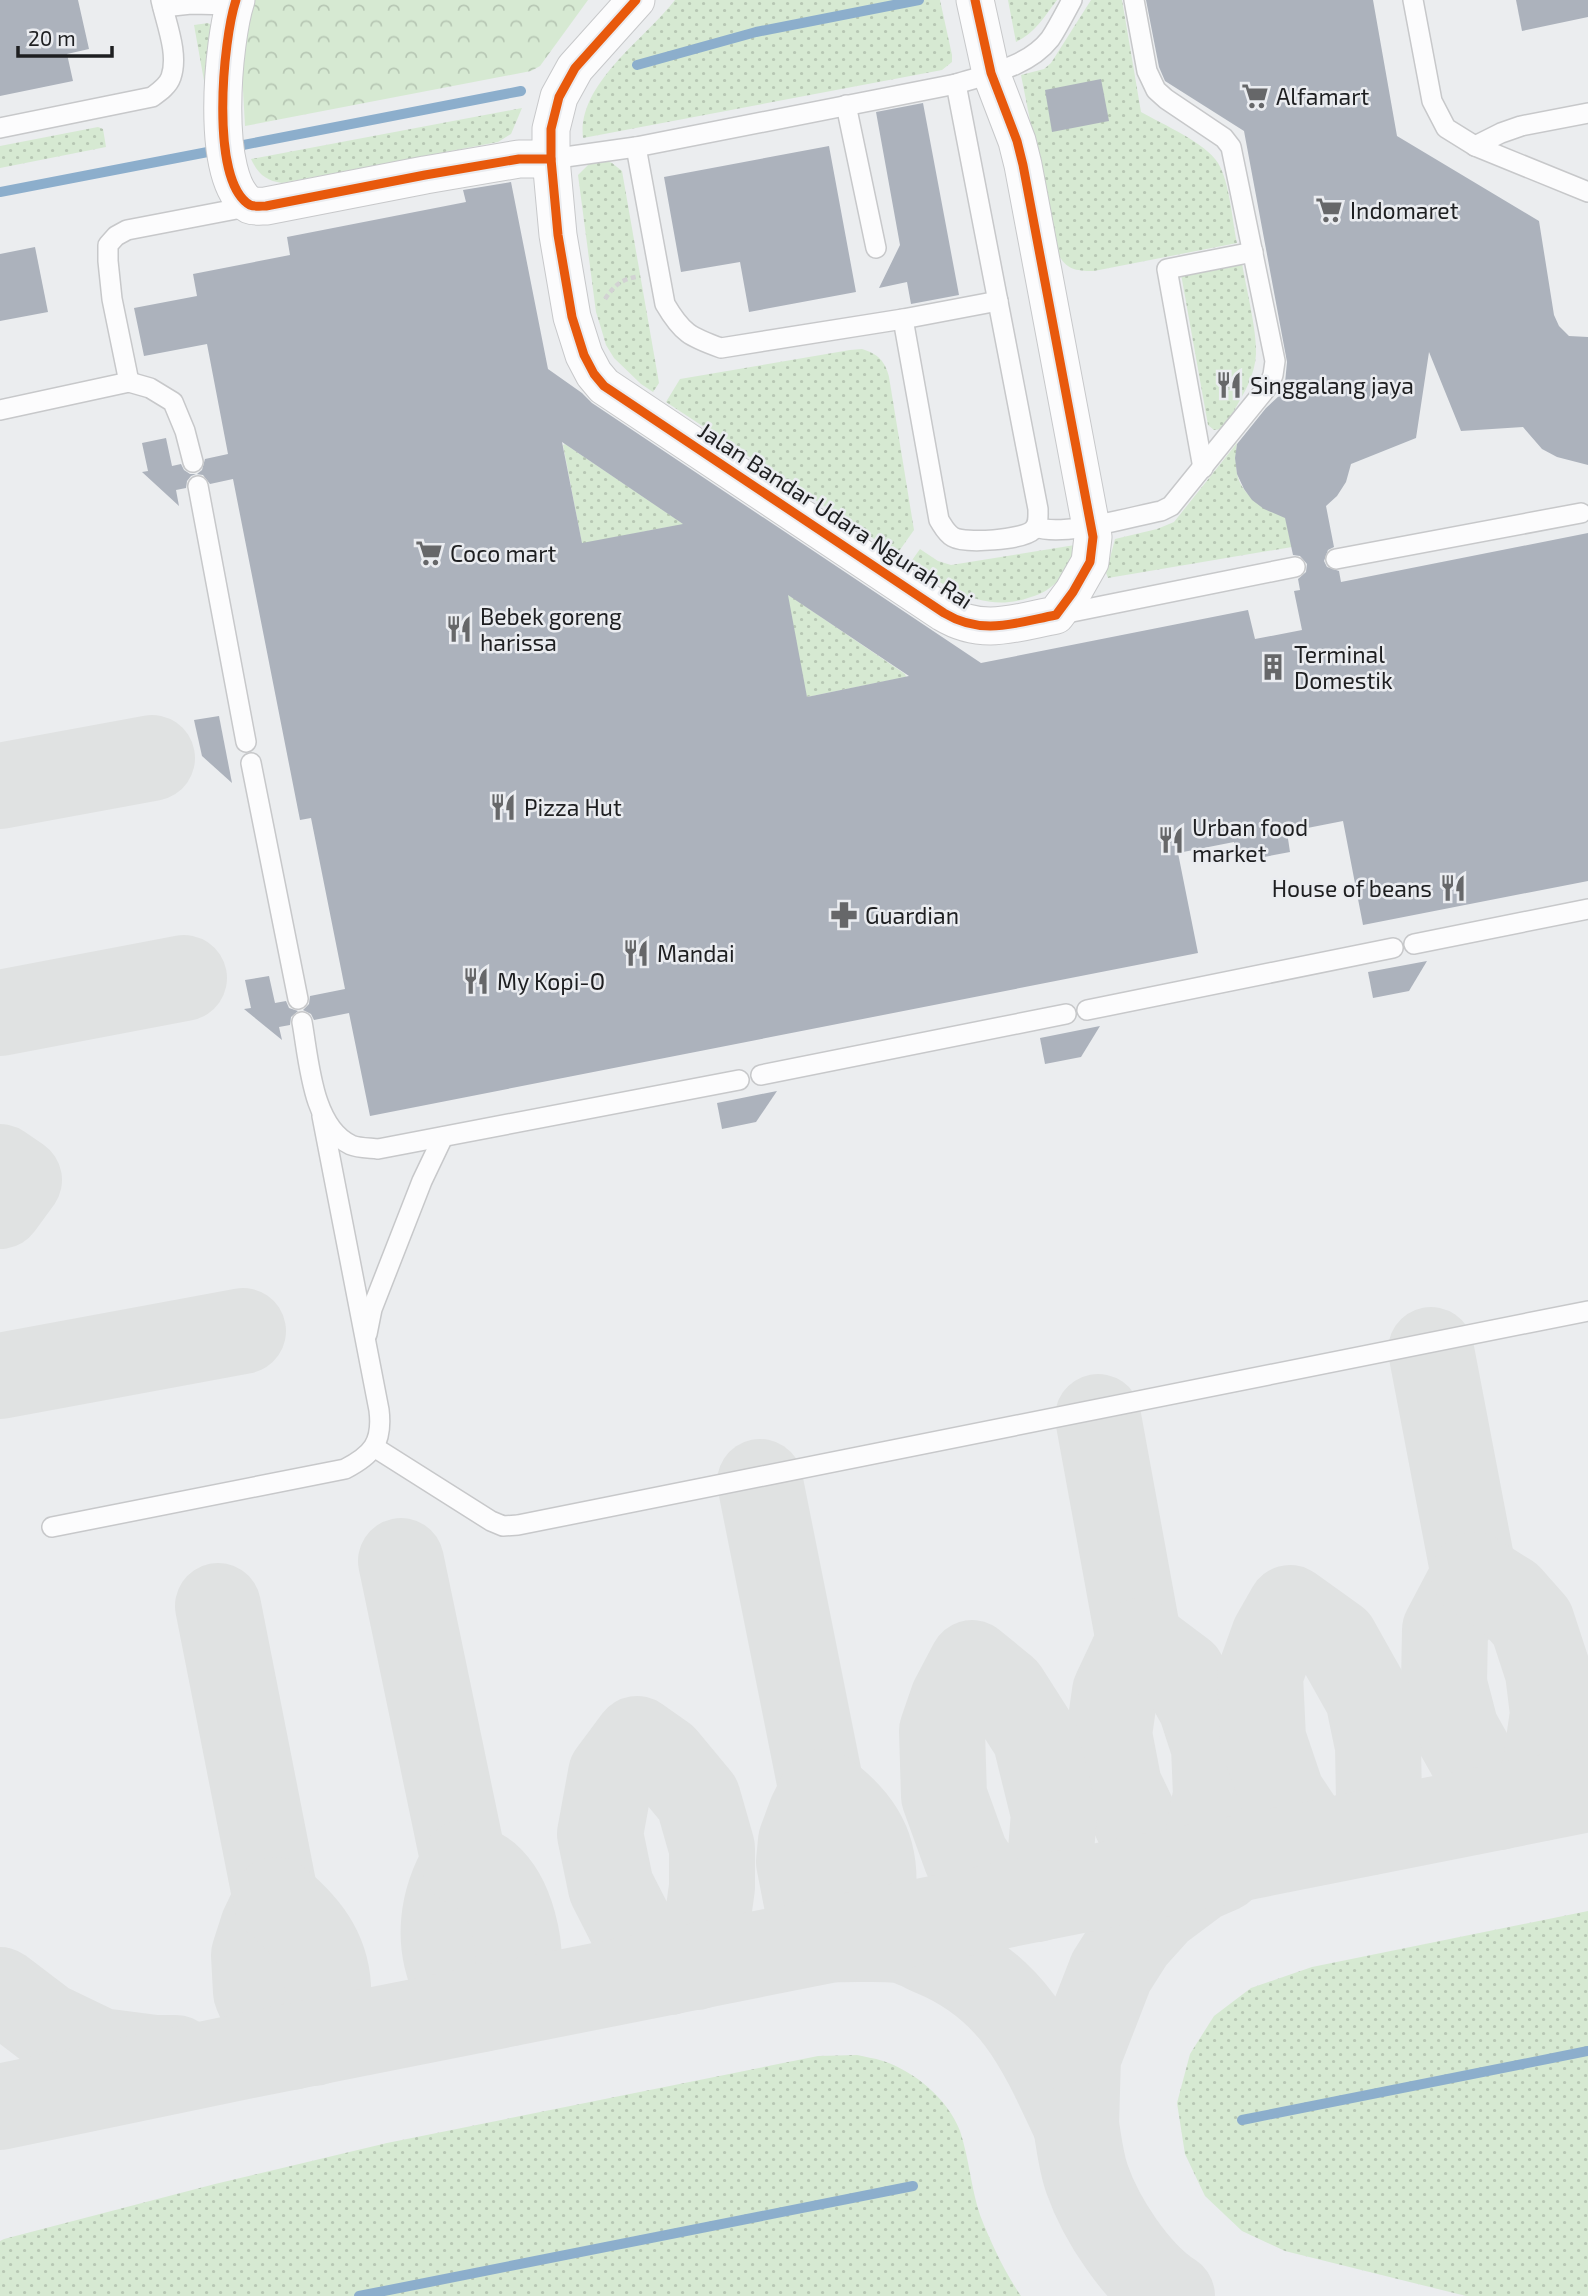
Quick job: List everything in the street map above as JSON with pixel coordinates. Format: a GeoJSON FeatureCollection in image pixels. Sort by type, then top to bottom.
{"type":"FeatureCollection","features":[{"type":"Feature","properties":{"kind":"street","name":"Jalan Bandar Udara Ngurah Rai"},"geometry":{"type":"LineString","coordinates":[[636,0],[575,68],[559,97],[551,129],[558,235],[572,317],[584,355],[594,374],[604,386],[960,623],[989,627],[1056,615]]}},
{"type":"Feature","properties":{"kind":"street"},"geometry":{"type":"LineString","coordinates":[[975,0],[991,73],[1017,141],[1023,165],[1093,537],[1090,562],[1056,615]]}},
{"type":"Feature","properties":{"kind":"street"},"geometry":{"type":"LineString","coordinates":[[235,3],[224,59],[223,122],[233,186],[240,197],[252,206],[266,206],[519,159],[551,159]]}},
{"type":"Feature","properties":{"kind":"lane"},"geometry":{"type":"LineString","coordinates":[[551,159],[636,147],[956,84],[1026,60],[1049,40],[1072,0]]}},
{"type":"Feature","properties":{"kind":"lane"},"geometry":{"type":"LineString","coordinates":[[1036,527],[1046,531],[1091,525],[1161,511],[1171,506],[1269,385],[1273,375],[1275,361],[1231,147],[1224,138],[1156,90],[1147,71],[1134,0]]}},
{"type":"Feature","properties":{"kind":"lane"},"geometry":{"type":"LineString","coordinates":[[1413,0],[1432,102],[1446,128],[1475,146],[1588,192]]}},
{"type":"Feature","properties":{"kind":"lane"},"geometry":{"type":"LineString","coordinates":[[0,128],[152,97],[171,79],[174,58],[162,3],[235,3]]}},
{"type":"Feature","properties":{"kind":"lane"},"geometry":{"type":"LineString","coordinates":[[903,319],[939,520],[946,532],[954,538],[967,541],[1020,537],[1030,533],[1038,522],[1038,509],[956,84]]}},
{"type":"Feature","properties":{"kind":"lane"},"geometry":{"type":"LineString","coordinates":[[846,105],[876,248]]}},
{"type":"Feature","properties":{"kind":"lane"},"geometry":{"type":"LineString","coordinates":[[1475,146],[1501,132],[1521,126],[1588,113]]}},
{"type":"Feature","properties":{"kind":"lane"},"geometry":{"type":"LineString","coordinates":[[636,147],[665,304],[676,324],[693,338],[721,348],[999,301]]}},
{"type":"Feature","properties":{"kind":"lane"},"geometry":{"type":"LineString","coordinates":[[129,382],[112,299],[108,246],[116,236],[127,230],[252,206]]}},
{"type":"Feature","properties":{"kind":"lane"},"geometry":{"type":"LineString","coordinates":[[1203,468],[1167,269],[1253,252]]}},
{"type":"Feature","properties":{"kind":"lane"},"geometry":{"type":"LineString","coordinates":[[0,410],[129,382],[150,388],[173,402],[185,432],[192,462]]}},
{"type":"Feature","properties":{"kind":"lane"},"geometry":{"type":"LineString","coordinates":[[198,486],[246,742]]}},
{"type":"Feature","properties":{"kind":"lane"},"geometry":{"type":"LineString","coordinates":[[1336,559],[1581,513]]}},
{"type":"Feature","properties":{"kind":"lane"},"geometry":{"type":"LineString","coordinates":[[1056,615],[1295,567]]}},
{"type":"Feature","properties":{"kind":"lane"},"geometry":{"type":"LineString","coordinates":[[251,763],[298,999]]}},
{"type":"Feature","properties":{"kind":"lane"},"geometry":{"type":"LineString","coordinates":[[1415,944],[1588,908]]}},
{"type":"Feature","properties":{"kind":"lane"},"geometry":{"type":"LineString","coordinates":[[1087,1010],[1392,948]]}},
{"type":"Feature","properties":{"kind":"lane"},"geometry":{"type":"LineString","coordinates":[[761,1075],[1066,1014]]}},
{"type":"Feature","properties":{"kind":"lane"},"geometry":{"type":"LineString","coordinates":[[52,1527],[345,1469],[364,1459],[374,1447],[381,1424],[302,1022]]}},
{"type":"Feature","properties":{"kind":"lane"},"geometry":{"type":"LineString","coordinates":[[322,1116],[334,1133],[352,1145],[378,1149],[738,1080]]}},
{"type":"Feature","properties":{"kind":"lane"},"geometry":{"type":"LineString","coordinates":[[366,1345],[372,1309],[422,1181],[443,1137]]}},
{"type":"Feature","properties":{"kind":"lane"},"geometry":{"type":"LineString","coordinates":[[374,1447],[491,1521],[503,1526],[518,1525],[1588,1311]]}},
{"type":"Feature","properties":{"kind":"green space"},"geometry":{"type":"Polygon","coordinates":[[[245,0],[588,0],[540,66],[531,71],[245,126],[240,36],[245,0]]]}},
{"type":"Feature","properties":{"kind":"green space"},"geometry":{"type":"Polygon","coordinates":[[[675,0],[940,0],[952,62],[942,70],[583,138],[584,118],[590,99],[601,81],[675,0]]]}},
{"type":"Feature","properties":{"kind":"green space"},"geometry":{"type":"Polygon","coordinates":[[[1008,0],[1057,0],[1034,29],[1016,42],[1008,0]]]}},
{"type":"Feature","properties":{"kind":"green space"},"geometry":{"type":"Polygon","coordinates":[[[1091,0],[1122,0],[1141,112],[1194,141],[1218,163],[1228,191],[1237,243],[1094,271],[1071,268],[1056,251],[1021,75],[1044,69],[1051,63],[1091,0]]]}},
{"type":"Feature","properties":{"kind":"green space"},"geometry":{"type":"Polygon","coordinates":[[[208,23],[219,30],[210,114],[194,25],[208,23]]]}},
{"type":"Feature","properties":{"kind":"green space"},"geometry":{"type":"Polygon","coordinates":[[[522,108],[511,134],[498,142],[282,183],[263,176],[251,159],[522,108]]]}},
{"type":"Feature","properties":{"kind":"green space"},"geometry":{"type":"Polygon","coordinates":[[[98,127],[103,129],[106,147],[0,168],[0,146],[98,127]]]}},
{"type":"Feature","properties":{"kind":"green space"},"geometry":{"type":"Polygon","coordinates":[[[604,160],[622,171],[659,383],[653,392],[614,358],[606,345],[596,312],[578,175],[591,162],[604,160]]]}},
{"type":"Feature","properties":{"kind":"green space"},"geometry":{"type":"Polygon","coordinates":[[[1242,263],[1255,333],[1254,369],[1229,420],[1222,428],[1214,430],[1208,425],[1181,274],[1242,263]]]}},
{"type":"Feature","properties":{"kind":"green space"},"geometry":{"type":"Polygon","coordinates":[[[862,349],[880,359],[889,377],[914,530],[897,554],[666,402],[680,379],[862,349]]]}},
{"type":"Feature","properties":{"kind":"green space"},"geometry":{"type":"Polygon","coordinates":[[[1237,443],[1237,472],[1240,482],[1261,504],[1285,516],[1292,547],[1108,578],[1106,573],[1115,539],[1174,522],[1237,443]]]}},
{"type":"Feature","properties":{"kind":"green space"},"geometry":{"type":"Polygon","coordinates":[[[563,445],[700,535],[694,544],[668,527],[582,544],[563,445]]]}},
{"type":"Feature","properties":{"kind":"green space"},"geometry":{"type":"Polygon","coordinates":[[[1075,545],[1079,547],[1065,573],[1056,583],[1039,594],[1014,601],[998,602],[967,596],[910,563],[920,549],[938,561],[951,565],[1075,545]]]}},
{"type":"Feature","properties":{"kind":"green space"},"geometry":{"type":"Polygon","coordinates":[[[765,579],[905,674],[906,677],[807,697],[765,579]]]}},
{"type":"Feature","properties":{"kind":"green space"},"geometry":{"type":"Polygon","coordinates":[[[1588,1911],[1588,2296],[1466,2296],[1285,2251],[1242,2231],[1205,2196],[1185,2154],[1177,2103],[1190,2054],[1214,2016],[1251,1988],[1312,1967],[1588,1911]]]}},
{"type":"Feature","properties":{"kind":"green space"},"geometry":{"type":"Polygon","coordinates":[[[857,2055],[883,2061],[918,2079],[939,2097],[955,2119],[966,2152],[980,2215],[998,2257],[1021,2296],[0,2296],[0,2241],[4,2239],[387,2143],[818,2056],[857,2055]]]}},
{"type":"Feature","properties":{"kind":"building"},"geometry":{"type":"Polygon","coordinates":[[[0,0],[78,0],[89,49],[67,54],[73,81],[0,96],[0,0]]]}},
{"type":"Feature","properties":{"kind":"building","name":"Terminal Domestik"},"geometry":{"type":"Polygon","coordinates":[[[1146,0],[1373,0],[1397,136],[1539,221],[1554,315],[1559,326],[1569,336],[1588,337],[1588,465],[1557,457],[1542,449],[1523,427],[1461,431],[1429,352],[1416,438],[1351,464],[1346,482],[1326,506],[1334,547],[1328,550],[1324,561],[1327,567],[1339,571],[1341,582],[1588,533],[1588,881],[1363,925],[1343,821],[1287,832],[1290,852],[1238,862],[1234,842],[1178,853],[1198,953],[370,1116],[349,1013],[314,1020],[311,1014],[303,1010],[309,1004],[310,996],[345,989],[311,818],[300,820],[233,479],[210,484],[203,475],[196,474],[202,470],[205,459],[228,454],[207,344],[144,356],[134,308],[197,296],[193,274],[290,255],[287,237],[466,202],[463,190],[511,182],[548,369],[592,403],[981,663],[1248,610],[1255,639],[1302,630],[1294,591],[1300,590],[1298,579],[1306,572],[1307,564],[1300,556],[1293,555],[1285,518],[1264,509],[1252,500],[1244,489],[1237,474],[1235,458],[1237,444],[1280,395],[1285,383],[1287,362],[1244,131],[1165,81],[1159,67],[1146,0]],[[562,442],[582,543],[683,524],[562,442]],[[788,595],[807,697],[909,676],[788,595]]]}},
{"type":"Feature","properties":{"kind":"building"},"geometry":{"type":"Polygon","coordinates":[[[1516,0],[1588,0],[1588,17],[1522,31],[1516,0]]]}},
{"type":"Feature","properties":{"kind":"building"},"geometry":{"type":"Polygon","coordinates":[[[1101,79],[1109,121],[1052,132],[1045,90],[1101,79]]]}},
{"type":"Feature","properties":{"kind":"building"},"geometry":{"type":"Polygon","coordinates":[[[923,103],[959,295],[911,304],[907,282],[879,288],[900,245],[876,112],[923,103]]]}},
{"type":"Feature","properties":{"kind":"building"},"geometry":{"type":"Polygon","coordinates":[[[829,146],[856,292],[749,312],[740,262],[681,272],[664,177],[829,146]]]}},
{"type":"Feature","properties":{"kind":"building"},"geometry":{"type":"Polygon","coordinates":[[[35,247],[48,312],[0,321],[0,254],[35,247]]]}},
{"type":"Feature","properties":{"kind":"building"},"geometry":{"type":"Polygon","coordinates":[[[166,438],[172,466],[181,464],[190,474],[196,474],[187,481],[186,488],[176,490],[179,506],[142,472],[148,471],[142,443],[166,438]]]}},
{"type":"Feature","properties":{"kind":"building"},"geometry":{"type":"Polygon","coordinates":[[[219,716],[232,783],[202,756],[194,720],[219,716]]]}},
{"type":"Feature","properties":{"kind":"building"},"geometry":{"type":"Polygon","coordinates":[[[1427,961],[1409,991],[1373,998],[1368,972],[1427,961]]]}},
{"type":"Feature","properties":{"kind":"building"},"geometry":{"type":"Polygon","coordinates":[[[269,976],[275,1003],[286,1001],[289,1008],[298,1011],[291,1017],[290,1025],[279,1027],[282,1040],[244,1009],[251,1008],[245,980],[269,976]]]}},
{"type":"Feature","properties":{"kind":"building"},"geometry":{"type":"Polygon","coordinates":[[[1100,1026],[1081,1057],[1045,1064],[1040,1038],[1100,1026]]]}},
{"type":"Feature","properties":{"kind":"building"},"geometry":{"type":"Polygon","coordinates":[[[777,1091],[756,1122],[722,1129],[717,1103],[777,1091]]]}},
{"type":"Feature","properties":{"kind":"waterway"},"geometry":{"type":"LineString","coordinates":[[637,65],[756,32],[919,0]]}},
{"type":"Feature","properties":{"kind":"waterway"},"geometry":{"type":"LineString","coordinates":[[233,147],[521,91]]}},
{"type":"Feature","properties":{"kind":"waterway"},"geometry":{"type":"LineString","coordinates":[[0,192],[218,150]]}},
{"type":"Feature","properties":{"kind":"waterway"},"geometry":{"type":"LineString","coordinates":[[1242,2120],[1588,2051]]}},
{"type":"Feature","properties":{"kind":"waterway"},"geometry":{"type":"LineString","coordinates":[[359,2296],[913,2186]]}},
{"type":"Feature","properties":{"kind":"taxiway"},"geometry":{"type":"LineString","coordinates":[[0,786],[152,758]]}},
{"type":"Feature","properties":{"kind":"taxiway"},"geometry":{"type":"LineString","coordinates":[[0,1013],[184,978]]}},
{"type":"Feature","properties":{"kind":"taxiway"},"geometry":{"type":"LineString","coordinates":[[0,1167],[19,1180],[0,1206]]}},
{"type":"Feature","properties":{"kind":"taxiway"},"geometry":{"type":"LineString","coordinates":[[0,1376],[243,1331]]}},
{"type":"Feature","properties":{"kind":"taxiway"},"geometry":{"type":"LineString","coordinates":[[1431,1350],[1474,1575],[1445,1630],[1444,1684],[1456,1730],[1499,1807]]}},
{"type":"Feature","properties":{"kind":"taxiway"},"geometry":{"type":"LineString","coordinates":[[1098,1417],[1139,1641],[1115,1692],[1109,1734],[1119,1786],[1143,1836],[1173,1872]]}},
{"type":"Feature","properties":{"kind":"taxiway"},"geometry":{"type":"LineString","coordinates":[[760,1482],[822,1792]]}},
{"type":"Feature","properties":{"kind":"taxiway"},"geometry":{"type":"LineString","coordinates":[[401,1561],[464,1863],[446,1906],[445,1952],[457,1986],[481,2009]]}},
{"type":"Feature","properties":{"kind":"taxiway"},"geometry":{"type":"LineString","coordinates":[[1474,1575],[1509,1597],[1532,1623],[1548,1672],[1553,1713],[1541,1798]]}},
{"type":"Feature","properties":{"kind":"taxiway"},"geometry":{"type":"LineString","coordinates":[[218,1606],[276,1900],[254,1955],[256,1992],[270,2024],[292,2047]]}},
{"type":"Feature","properties":{"kind":"taxiway"},"geometry":{"type":"LineString","coordinates":[[1314,1843],[1282,1795],[1263,1739],[1260,1675],[1274,1636],[1290,1608],[1336,1641],[1368,1698],[1378,1746],[1379,1800],[1371,1832]]}},
{"type":"Feature","properties":{"kind":"taxiway"},"geometry":{"type":"LineString","coordinates":[[1139,1641],[1183,1674],[1201,1707],[1214,1747],[1216,1795],[1202,1866]]}},
{"type":"Feature","properties":{"kind":"taxiway"},"geometry":{"type":"LineString","coordinates":[[998,1906],[966,1857],[944,1796],[942,1731],[953,1699],[972,1663],[1005,1690],[1035,1737],[1054,1814],[1051,1850],[1037,1899]]}},
{"type":"Feature","properties":{"kind":"taxiway"},"geometry":{"type":"LineString","coordinates":[[669,1972],[636,1936],[611,1887],[600,1834],[611,1774],[637,1739],[664,1758],[698,1799],[712,1848],[712,1887],[706,1931],[697,1967]]}},
{"type":"Feature","properties":{"kind":"taxiway"},"geometry":{"type":"LineString","coordinates":[[0,2107],[1588,1789]]}},
{"type":"Feature","properties":{"kind":"taxiway"},"geometry":{"type":"LineString","coordinates":[[867,1933],[873,1890],[870,1854],[854,1822],[822,1792],[801,1841],[799,1862],[807,1903],[833,1939],[887,1939],[906,1942],[961,1967],[985,1984],[1005,2003],[1037,2047],[1076,2125],[1078,2057],[1111,1972],[1132,1939],[1159,1909],[1199,1879],[1222,1869]]}},
{"type":"Feature","properties":{"kind":"taxiway"},"geometry":{"type":"LineString","coordinates":[[464,1863],[487,1876],[496,1885],[509,1909],[517,1937],[519,1965],[511,2003]]}},
{"type":"Feature","properties":{"kind":"taxiway"},"geometry":{"type":"LineString","coordinates":[[276,1900],[308,1932],[326,1970],[328,2002],[314,2043]]}},
{"type":"Feature","properties":{"kind":"taxiway"},"geometry":{"type":"LineString","coordinates":[[0,1990],[46,2025],[100,2051],[176,2058]]}},
{"type":"Feature","properties":{"kind":"taxiway"},"geometry":{"type":"LineString","coordinates":[[1076,2125],[1085,2173],[1101,2211],[1121,2244],[1145,2274],[1172,2296]]}},
{"type":"Feature","properties":{"kind":"cycle path"},"geometry":{"type":"LineString","coordinates":[[236,0],[224,76],[224,140],[237,191],[250,205],[266,206],[519,159],[551,159]]}},
{"type":"Feature","properties":{"kind":"cycle path"},"geometry":{"type":"LineString","coordinates":[[636,0],[575,68],[559,97],[551,129],[558,235],[572,317],[584,355],[594,374],[604,386],[944,613],[972,624],[999,626],[1056,615],[1090,562],[1093,537],[1023,165],[1017,141],[991,73],[975,0]]}},
{"type":"Feature","properties":{"kind":"place","name":"Alfamart"},"geometry":{"type":"Point","coordinates":[1255,96]}},
{"type":"Feature","properties":{"kind":"place","name":"Indomaret"},"geometry":{"type":"Point","coordinates":[1329,210]}},
{"type":"Feature","properties":{"kind":"place","name":"Singgalang jaya"},"geometry":{"type":"Point","coordinates":[1229,385]}},
{"type":"Feature","properties":{"kind":"place","name":"Coco mart"},"geometry":{"type":"Point","coordinates":[429,553]}},
{"type":"Feature","properties":{"kind":"place","name":"Bebek goreng harissa"},"geometry":{"type":"Point","coordinates":[459,629]}},
{"type":"Feature","properties":{"kind":"place","name":"Terminal Domestik"},"geometry":{"type":"Point","coordinates":[1273,667]}},
{"type":"Feature","properties":{"kind":"place","name":"Pizza Hut"},"geometry":{"type":"Point","coordinates":[503,807]}},
{"type":"Feature","properties":{"kind":"place","name":"Urban food market"},"geometry":{"type":"Point","coordinates":[1171,840]}},
{"type":"Feature","properties":{"kind":"place","name":"House of beans"},"geometry":{"type":"Point","coordinates":[1453,888]}},
{"type":"Feature","properties":{"kind":"place","name":"Guardian"},"geometry":{"type":"Point","coordinates":[844,915]}},
{"type":"Feature","properties":{"kind":"place","name":"Mandai"},"geometry":{"type":"Point","coordinates":[636,953]}},
{"type":"Feature","properties":{"kind":"place","name":"My Kopi-O"},"geometry":{"type":"Point","coordinates":[476,981]}}]}
